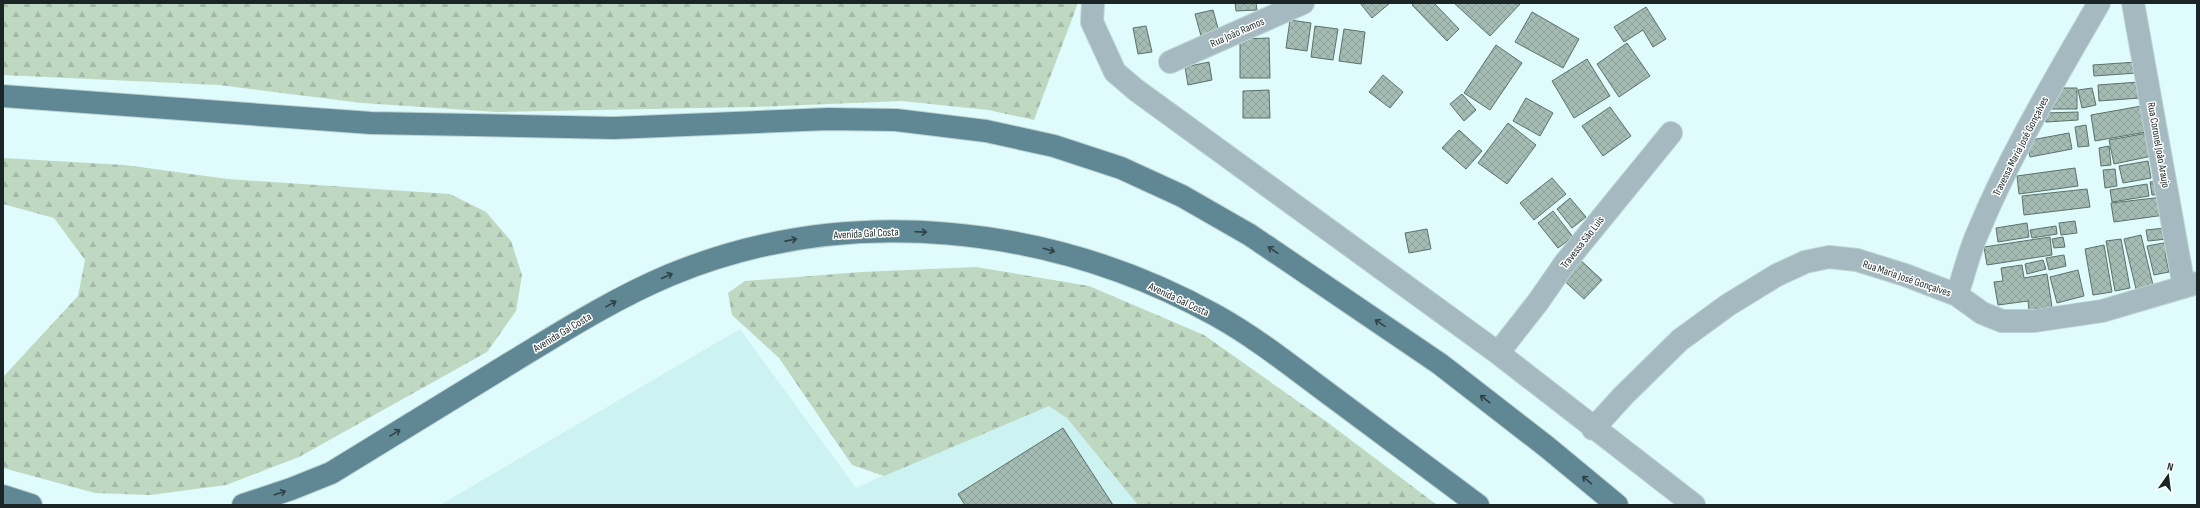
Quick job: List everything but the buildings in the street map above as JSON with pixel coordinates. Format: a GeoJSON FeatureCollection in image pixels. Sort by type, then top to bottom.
{"type":"FeatureCollection","features":[{"type":"Feature","properties":{"kind":"main road"},"geometry":{"type":"LineString","coordinates":[[3,96],[371,123],[614,128],[828,119],[896,120],[986,131],[1054,146],[1121,168],[1182,196],[1250,235],[1440,364],[1547,447],[1617,505]]}},
{"type":"Feature","properties":{"kind":"main road","name":"Avenida Gal Costa"},"geometry":{"type":"LineString","coordinates":[[243,505],[291,489],[331,473],[570,327],[669,275],[707,261],[761,246],[814,236],[879,230],[956,233],[1030,245],[1096,263],[1174,294],[1219,317],[1272,352],[1478,505]]}},
{"type":"Feature","properties":{"kind":"main road"},"geometry":{"type":"LineString","coordinates":[[3,496],[31,505]]}},
{"type":"Feature","properties":{"kind":"street"},"geometry":{"type":"LineString","coordinates":[[1092,3],[1092,22],[1115,72],[1153,103],[1498,353],[1593,429],[1694,505]]}},
{"type":"Feature","properties":{"kind":"street","name":"Rua João Ramos"},"geometry":{"type":"LineString","coordinates":[[1170,62],[1303,3]]}},
{"type":"Feature","properties":{"kind":"street","name":"Travessa Maria José Gonçalves"},"geometry":{"type":"LineString","coordinates":[[1957,295],[1977,233],[1995,194],[2024,135],[2099,3]]}},
{"type":"Feature","properties":{"kind":"street","name":"Rua Coronel João Araujo"},"geometry":{"type":"LineString","coordinates":[[2133,3],[2191,285]]}},
{"type":"Feature","properties":{"kind":"street","name":"Travessa São Luis"},"geometry":{"type":"LineString","coordinates":[[1498,353],[1538,302],[1565,262],[1671,133]]}},
{"type":"Feature","properties":{"kind":"street","name":"Rua Maria José Gonçalves"},"geometry":{"type":"LineString","coordinates":[[1593,429],[1623,396],[1680,340],[1728,305],[1777,276],[1805,262],[1829,257],[1857,260],[1905,275],[1957,295],[1982,313],[2002,321],[2034,321],[2102,311],[2191,285]]}},
{"type":"Feature","properties":{"kind":"shaded area"},"geometry":{"type":"Polygon","coordinates":[[[740,329],[856,488],[1054,398],[1148,505],[440,505],[740,329]]]}},
{"type":"Feature","properties":{"kind":"green space"},"geometry":{"type":"Polygon","coordinates":[[[3,3],[1078,3],[1034,120],[988,110],[902,101],[753,107],[497,112],[362,103],[219,85],[3,75],[3,3]]]}},
{"type":"Feature","properties":{"kind":"green space"},"geometry":{"type":"Polygon","coordinates":[[[3,158],[125,165],[228,179],[450,194],[486,212],[511,241],[522,275],[516,311],[487,352],[299,457],[226,485],[150,495],[95,493],[3,468],[3,377],[78,296],[85,260],[54,218],[3,204],[3,158]]]}},
{"type":"Feature","properties":{"kind":"green space"},"geometry":{"type":"Polygon","coordinates":[[[976,267],[1089,286],[1204,335],[1327,422],[1437,505],[1138,505],[1067,418],[1049,406],[884,476],[852,465],[779,358],[732,315],[728,293],[745,281],[861,272],[976,267]]]}}]}
